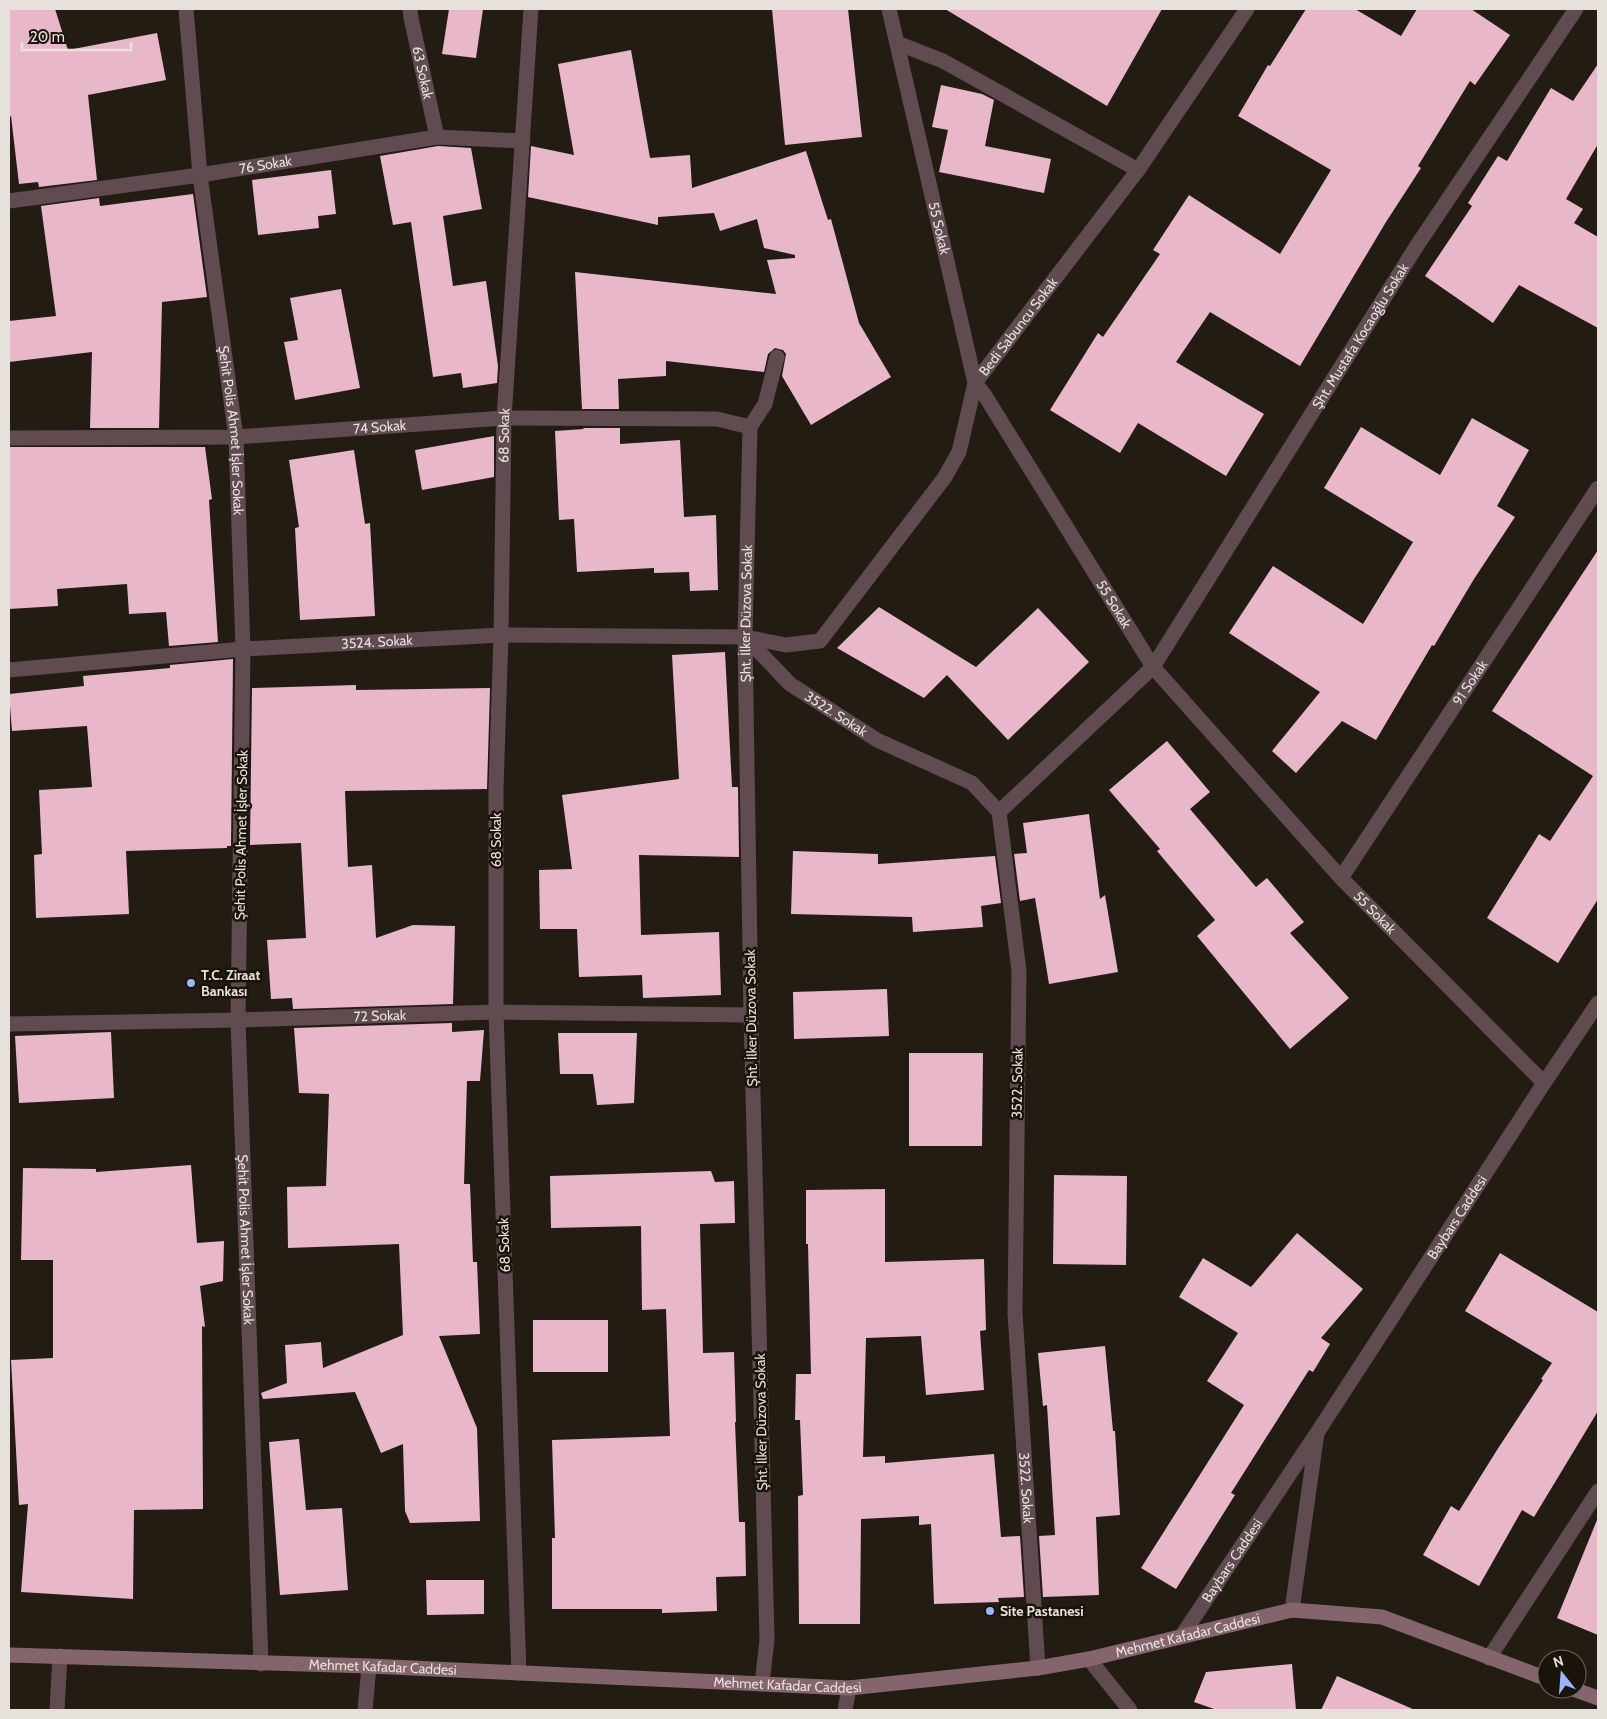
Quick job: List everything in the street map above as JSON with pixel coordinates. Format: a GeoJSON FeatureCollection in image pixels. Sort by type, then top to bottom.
{"type":"FeatureCollection","features":[{"type":"Feature","properties":{"kind":"main road","name":"Mehmet Kafadar Caddesi"},"geometry":{"type":"LineString","coordinates":[[9,1655],[369,1666],[849,1688],[1038,1668],[1089,1659],[1292,1610],[1382,1617],[1537,1675]]}},
{"type":"Feature","properties":{"kind":"street","name":"Şehit Polis Ahmet İşler Sokak"},"geometry":{"type":"LineString","coordinates":[[186,9],[200,175],[236,437],[243,649],[238,1020],[260,1664]]}},
{"type":"Feature","properties":{"kind":"street","name":"63 Sokak"},"geometry":{"type":"LineString","coordinates":[[410,9],[437,137]]}},
{"type":"Feature","properties":{"kind":"street","name":"68 Sokak"},"geometry":{"type":"LineString","coordinates":[[519,1672],[496,1012],[496,789],[501,635],[504,418],[532,9]]}},
{"type":"Feature","properties":{"kind":"street","name":"55 Sokak"},"geometry":{"type":"LineString","coordinates":[[889,9],[975,383],[984,394],[1153,668],[1341,878],[1544,1083]]}},
{"type":"Feature","properties":{"kind":"street","name":"Bedi Sabuncu Sokak"},"geometry":{"type":"LineString","coordinates":[[745,637],[786,645],[820,641],[945,477],[959,452],[975,383],[1138,170],[1247,9]]}},
{"type":"Feature","properties":{"kind":"street","name":"Şht. Mustafa Kocaoğlu Sokak"},"geometry":{"type":"LineString","coordinates":[[999,812],[1153,668],[1416,247],[1576,9]]}},
{"type":"Feature","properties":{"kind":"street"},"geometry":{"type":"LineString","coordinates":[[897,43],[943,61],[1138,170]]}},
{"type":"Feature","properties":{"kind":"street","name":"76 Sokak"},"geometry":{"type":"LineString","coordinates":[[9,201],[200,175],[437,137],[523,141]]}},
{"type":"Feature","properties":{"kind":"street"},"geometry":{"type":"LineString","coordinates":[[750,427],[766,404],[777,357]]}},
{"type":"Feature","properties":{"kind":"street","name":"74 Sokak"},"geometry":{"type":"LineString","coordinates":[[9,438],[236,437],[504,418],[718,420],[750,427]]}},
{"type":"Feature","properties":{"kind":"street","name":"Şht. İlker Düzova Sokak"},"geometry":{"type":"LineString","coordinates":[[750,427],[745,637],[751,1014],[767,1640],[762,1684]]}},
{"type":"Feature","properties":{"kind":"street","name":"91 Sokak"},"geometry":{"type":"LineString","coordinates":[[1341,878],[1598,488]]}},
{"type":"Feature","properties":{"kind":"street","name":"3524. Sokak"},"geometry":{"type":"LineString","coordinates":[[9,670],[243,649],[501,635],[745,637]]}},
{"type":"Feature","properties":{"kind":"street","name":"3522. Sokak"},"geometry":{"type":"LineString","coordinates":[[745,637],[790,684],[877,740],[972,783],[999,812],[1019,971],[1015,1313],[1038,1668]]}},
{"type":"Feature","properties":{"kind":"street","name":"Baybars Caddesi"},"geometry":{"type":"LineString","coordinates":[[1181,1637],[1317,1433],[1544,1083],[1597,1008]]}},
{"type":"Feature","properties":{"kind":"street","name":"72 Sokak"},"geometry":{"type":"LineString","coordinates":[[9,1024],[238,1020],[496,1012],[751,1014]]}},
{"type":"Feature","properties":{"kind":"street","name":"Baybars Caddesi"},"geometry":{"type":"LineString","coordinates":[[1292,1610],[1317,1433]]}},
{"type":"Feature","properties":{"kind":"street"},"geometry":{"type":"LineString","coordinates":[[1490,1658],[1598,1490]]}},
{"type":"Feature","properties":{"kind":"street"},"geometry":{"type":"LineString","coordinates":[[57,1710],[60,1656]]}},
{"type":"Feature","properties":{"kind":"street"},"geometry":{"type":"LineString","coordinates":[[1089,1659],[1130,1710]]}},
{"type":"Feature","properties":{"kind":"street"},"geometry":{"type":"LineString","coordinates":[[365,1710],[369,1666]]}},
{"type":"Feature","properties":{"kind":"street"},"geometry":{"type":"LineString","coordinates":[[845,1710],[849,1688]]}},
{"type":"Feature","properties":{"kind":"building"},"geometry":{"type":"Polygon","coordinates":[[[9,9],[55,9],[68,50],[157,33],[166,80],[88,95],[97,180],[39,187],[38,182],[19,184],[11,116],[9,117],[9,9]]]}},
{"type":"Feature","properties":{"kind":"building"},"geometry":{"type":"Polygon","coordinates":[[[449,9],[483,9],[476,58],[442,54],[449,9]]]}},
{"type":"Feature","properties":{"kind":"building"},"geometry":{"type":"Polygon","coordinates":[[[772,9],[848,9],[862,137],[785,145],[772,9]]]}},
{"type":"Feature","properties":{"kind":"building"},"geometry":{"type":"Polygon","coordinates":[[[945,9],[1162,9],[1107,106],[945,9]]]}},
{"type":"Feature","properties":{"kind":"building"},"geometry":{"type":"Polygon","coordinates":[[[1306,9],[1355,9],[1401,36],[1417,9],[1471,9],[1510,35],[1475,85],[1470,81],[1418,166],[1421,168],[1386,222],[1300,366],[1210,312],[1176,362],[1264,414],[1226,476],[1138,423],[1120,453],[1050,410],[1098,333],[1103,337],[1160,254],[1153,250],[1189,195],[1280,254],[1331,170],[1238,116],[1268,65],[1270,66],[1306,9]]]}},
{"type":"Feature","properties":{"kind":"building"},"geometry":{"type":"Polygon","coordinates":[[[631,50],[650,158],[690,155],[692,188],[806,151],[828,220],[831,219],[859,323],[891,377],[811,425],[782,376],[786,354],[783,350],[775,348],[768,354],[764,372],[666,361],[666,376],[618,379],[619,409],[582,409],[575,272],[776,294],[767,260],[795,258],[795,255],[764,248],[757,219],[720,231],[714,213],[658,217],[658,225],[528,197],[531,146],[574,155],[558,64],[631,50]]]}},
{"type":"Feature","properties":{"kind":"building"},"geometry":{"type":"Polygon","coordinates":[[[1598,64],[1598,144],[1566,199],[1583,209],[1574,223],[1598,237],[1598,328],[1519,285],[1493,323],[1425,276],[1472,206],[1468,203],[1498,156],[1507,161],[1551,88],[1573,101],[1598,64]]]}},
{"type":"Feature","properties":{"kind":"building"},"geometry":{"type":"Polygon","coordinates":[[[941,85],[982,94],[994,100],[985,146],[1051,159],[1044,193],[939,172],[948,130],[932,127],[941,85]]]}},
{"type":"Feature","properties":{"kind":"building"},"geometry":{"type":"Polygon","coordinates":[[[438,146],[471,148],[482,209],[443,216],[453,286],[486,281],[498,366],[497,383],[463,388],[461,373],[433,377],[411,222],[393,225],[380,156],[438,146]]]}},
{"type":"Feature","properties":{"kind":"building"},"geometry":{"type":"Polygon","coordinates":[[[331,170],[336,214],[318,216],[319,228],[258,235],[252,180],[331,170]]]}},
{"type":"Feature","properties":{"kind":"building"},"geometry":{"type":"Polygon","coordinates":[[[193,194],[207,297],[162,302],[159,428],[90,428],[92,352],[9,362],[9,321],[56,316],[41,206],[99,198],[100,206],[193,194]]]}},
{"type":"Feature","properties":{"kind":"building"},"geometry":{"type":"Polygon","coordinates":[[[341,289],[360,388],[295,400],[284,342],[298,340],[290,298],[341,289]]]}},
{"type":"Feature","properties":{"kind":"building"},"geometry":{"type":"Polygon","coordinates":[[[1472,418],[1529,450],[1497,506],[1515,517],[1474,579],[1434,646],[1432,645],[1376,740],[1342,721],[1296,773],[1272,751],[1320,692],[1229,633],[1273,566],[1363,624],[1413,542],[1324,488],[1361,427],[1440,475],[1472,418]]]}},
{"type":"Feature","properties":{"kind":"building"},"geometry":{"type":"Polygon","coordinates":[[[583,428],[620,428],[620,444],[680,440],[684,517],[716,515],[718,590],[690,591],[689,572],[654,573],[654,568],[577,572],[574,519],[559,520],[555,431],[583,428]]]}},
{"type":"Feature","properties":{"kind":"building"},"geometry":{"type":"Polygon","coordinates":[[[494,436],[494,477],[422,490],[415,450],[494,436]]]}},
{"type":"Feature","properties":{"kind":"building"},"geometry":{"type":"Polygon","coordinates":[[[9,447],[205,447],[212,499],[209,500],[218,642],[169,646],[166,612],[129,614],[127,584],[57,589],[58,606],[9,609],[9,447]]]}},
{"type":"Feature","properties":{"kind":"building"},"geometry":{"type":"Polygon","coordinates":[[[354,450],[365,524],[370,523],[375,616],[300,620],[295,528],[299,527],[289,460],[354,450]]]}},
{"type":"Feature","properties":{"kind":"building"},"geometry":{"type":"Polygon","coordinates":[[[1598,550],[1598,899],[1558,963],[1487,918],[1539,834],[1550,841],[1593,776],[1492,711],[1598,550]]]}},
{"type":"Feature","properties":{"kind":"building"},"geometry":{"type":"Polygon","coordinates":[[[879,607],[976,667],[1038,608],[1089,662],[1008,740],[947,675],[924,698],[837,648],[879,607]]]}},
{"type":"Feature","properties":{"kind":"building"},"geometry":{"type":"Polygon","coordinates":[[[725,652],[732,787],[738,787],[739,857],[639,855],[641,935],[719,932],[721,995],[643,998],[642,975],[579,977],[577,929],[540,929],[539,870],[572,869],[562,795],[679,779],[672,655],[725,652]]]}},
{"type":"Feature","properties":{"kind":"building"},"geometry":{"type":"Polygon","coordinates":[[[233,659],[231,846],[227,846],[227,848],[126,851],[129,914],[36,918],[34,855],[42,854],[39,790],[92,787],[87,726],[12,731],[9,694],[84,686],[83,676],[170,668],[170,665],[233,659]]]}},
{"type":"Feature","properties":{"kind":"building"},"geometry":{"type":"Polygon","coordinates":[[[356,685],[356,690],[490,688],[487,789],[345,791],[348,867],[372,865],[376,938],[413,925],[455,926],[453,1004],[293,1009],[292,998],[271,999],[267,940],[306,938],[301,843],[250,845],[252,688],[356,685]]]}},
{"type":"Feature","properties":{"kind":"building"},"geometry":{"type":"Polygon","coordinates":[[[1167,741],[1210,792],[1190,809],[1256,887],[1267,878],[1304,922],[1290,933],[1349,998],[1290,1049],[1197,936],[1215,920],[1157,851],[1160,849],[1109,790],[1167,741]]]}},
{"type":"Feature","properties":{"kind":"building"},"geometry":{"type":"Polygon","coordinates":[[[1089,814],[1100,899],[1105,895],[1118,972],[1049,984],[1035,898],[1020,901],[1014,854],[1027,853],[1023,823],[1089,814]]]}},
{"type":"Feature","properties":{"kind":"building"},"geometry":{"type":"Polygon","coordinates":[[[793,851],[878,854],[878,864],[995,856],[1001,903],[981,906],[983,927],[913,932],[912,917],[791,914],[793,851]]]}},
{"type":"Feature","properties":{"kind":"building"},"geometry":{"type":"Polygon","coordinates":[[[887,989],[889,1036],[794,1039],[793,992],[887,989]]]}},
{"type":"Feature","properties":{"kind":"building"},"geometry":{"type":"Polygon","coordinates":[[[452,1023],[452,1032],[484,1030],[480,1081],[467,1081],[464,1184],[470,1184],[473,1262],[477,1262],[480,1334],[439,1336],[477,1428],[480,1521],[410,1523],[405,1511],[403,1444],[381,1453],[355,1392],[263,1399],[261,1393],[287,1383],[285,1345],[321,1342],[323,1368],[403,1335],[399,1244],[288,1248],[287,1187],[326,1186],[329,1094],[299,1093],[294,1028],[452,1023]]]}},
{"type":"Feature","properties":{"kind":"building"},"geometry":{"type":"Polygon","coordinates":[[[111,1032],[114,1098],[19,1103],[15,1036],[111,1032]]]}},
{"type":"Feature","properties":{"kind":"building"},"geometry":{"type":"Polygon","coordinates":[[[558,1033],[637,1033],[634,1103],[597,1105],[593,1074],[560,1074],[558,1033]]]}},
{"type":"Feature","properties":{"kind":"building"},"geometry":{"type":"Polygon","coordinates":[[[909,1053],[983,1053],[982,1146],[909,1146],[909,1053]]]}},
{"type":"Feature","properties":{"kind":"building"},"geometry":{"type":"Polygon","coordinates":[[[191,1165],[197,1243],[224,1241],[223,1281],[200,1286],[205,1327],[202,1326],[203,1509],[134,1510],[133,1599],[21,1592],[28,1504],[19,1505],[11,1360],[53,1358],[53,1260],[21,1260],[23,1168],[96,1169],[96,1172],[191,1165]]]}},
{"type":"Feature","properties":{"kind":"building"},"geometry":{"type":"Polygon","coordinates":[[[711,1171],[715,1182],[734,1181],[735,1223],[700,1224],[703,1353],[734,1352],[739,1522],[745,1522],[746,1576],[716,1577],[717,1611],[662,1613],[662,1609],[552,1609],[552,1538],[555,1538],[552,1440],[670,1436],[666,1309],[642,1310],[641,1226],[551,1228],[550,1176],[711,1171]]]}},
{"type":"Feature","properties":{"kind":"building"},"geometry":{"type":"Polygon","coordinates":[[[1054,1175],[1127,1176],[1126,1265],[1053,1264],[1054,1175]]]}},
{"type":"Feature","properties":{"kind":"building"},"geometry":{"type":"Polygon","coordinates":[[[885,1189],[885,1262],[984,1259],[986,1330],[980,1331],[984,1390],[926,1395],[921,1336],[866,1338],[863,1457],[885,1456],[885,1463],[994,1454],[1001,1537],[1020,1536],[1024,1597],[998,1598],[999,1602],[934,1604],[931,1524],[919,1525],[919,1516],[861,1519],[860,1624],[799,1624],[798,1496],[803,1495],[800,1420],[795,1420],[796,1374],[811,1374],[806,1190],[885,1189]]]}},
{"type":"Feature","properties":{"kind":"building"},"geometry":{"type":"Polygon","coordinates":[[[1297,1233],[1363,1289],[1321,1338],[1330,1344],[1313,1372],[1309,1370],[1231,1493],[1235,1495],[1176,1589],[1141,1568],[1244,1405],[1207,1381],[1238,1333],[1179,1297],[1203,1258],[1251,1287],[1297,1233]]]}},
{"type":"Feature","properties":{"kind":"building"},"geometry":{"type":"Polygon","coordinates":[[[1500,1253],[1598,1312],[1598,1411],[1534,1517],[1522,1510],[1479,1586],[1423,1555],[1451,1506],[1459,1511],[1552,1363],[1465,1311],[1500,1253]]]}},
{"type":"Feature","properties":{"kind":"building"},"geometry":{"type":"Polygon","coordinates":[[[533,1320],[608,1320],[608,1372],[533,1372],[533,1320]]]}},
{"type":"Feature","properties":{"kind":"building"},"geometry":{"type":"Polygon","coordinates":[[[1105,1346],[1113,1431],[1115,1431],[1120,1515],[1096,1517],[1099,1595],[1043,1597],[1039,1536],[1055,1535],[1047,1405],[1043,1406],[1038,1353],[1105,1346]]]}},
{"type":"Feature","properties":{"kind":"building"},"geometry":{"type":"Polygon","coordinates":[[[299,1439],[306,1510],[342,1508],[348,1590],[280,1595],[269,1442],[299,1439]]]}},
{"type":"Feature","properties":{"kind":"building"},"geometry":{"type":"Polygon","coordinates":[[[1598,1520],[1598,1635],[1557,1618],[1598,1520]]]}},
{"type":"Feature","properties":{"kind":"building"},"geometry":{"type":"Polygon","coordinates":[[[426,1580],[484,1580],[484,1614],[427,1615],[426,1580]]]}},
{"type":"Feature","properties":{"kind":"building"},"geometry":{"type":"Polygon","coordinates":[[[1292,1664],[1296,1710],[1217,1710],[1194,1702],[1206,1672],[1292,1664]]]}},
{"type":"Feature","properties":{"kind":"building"},"geometry":{"type":"Polygon","coordinates":[[[1337,1676],[1415,1710],[1321,1710],[1337,1676]]]}},
{"type":"Feature","properties":{"kind":"place","name":"T.C. Ziraat Bankası"},"geometry":{"type":"Point","coordinates":[191,983]}},
{"type":"Feature","properties":{"kind":"place","name":"Site Pastanesi"},"geometry":{"type":"Point","coordinates":[990,1611]}}]}
